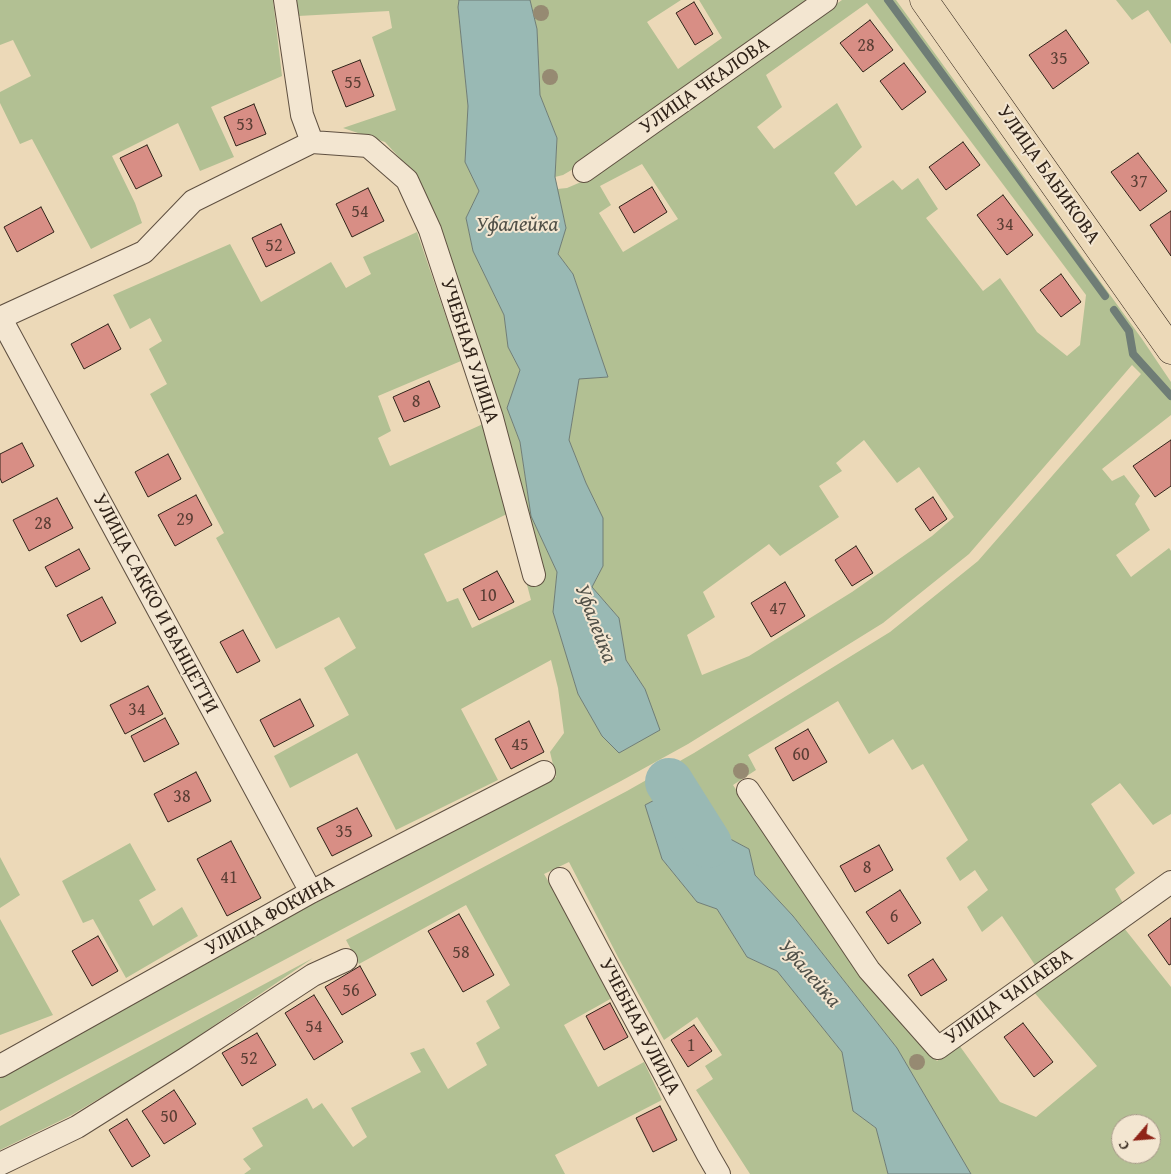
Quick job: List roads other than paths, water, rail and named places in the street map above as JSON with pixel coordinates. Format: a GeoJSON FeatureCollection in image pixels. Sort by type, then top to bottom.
{"type":"FeatureCollection","features":[{"type":"Feature","properties":{"kind":"main road","name":"УЛИЦА БАБИКОВА"},"geometry":{"type":"LineString","coordinates":[[924,0],[1171,350]]}},
{"type":"Feature","properties":{"kind":"street"},"geometry":{"type":"LineString","coordinates":[[0,317],[144,252],[193,200],[312,142],[302,115],[285,0]]}},
{"type":"Feature","properties":{"kind":"street","name":"УЛИЦА ЧКАЛОВА"},"geometry":{"type":"LineString","coordinates":[[584,171],[826,0]]}},
{"type":"Feature","properties":{"kind":"street","name":"УЧЕБНАЯ УЛИЦА"},"geometry":{"type":"LineString","coordinates":[[312,142],[368,146],[407,180],[430,230],[492,418],[534,575]]}},
{"type":"Feature","properties":{"kind":"street","name":"УЛИЦА САККО И ВАНЦЕТТИ"},"geometry":{"type":"LineString","coordinates":[[0,317],[311,892]]}},
{"type":"Feature","properties":{"kind":"street","name":"УЛИЦА ФОКИНА"},"geometry":{"type":"LineString","coordinates":[[0,1066],[311,892],[544,772]]}},
{"type":"Feature","properties":{"kind":"street","name":"УЛИЦА ЧАПАЕВА"},"geometry":{"type":"LineString","coordinates":[[748,790],[869,970],[938,1048],[1171,882]]}},
{"type":"Feature","properties":{"kind":"street","name":"УЧЕБНАЯ УЛИЦА"},"geometry":{"type":"LineString","coordinates":[[560,879],[719,1174]]}},
{"type":"Feature","properties":{"kind":"street"},"geometry":{"type":"LineString","coordinates":[[0,1164],[77,1127],[313,976],[346,960]]}},
{"type":"Feature","properties":{"kind":"water","name":"Уфалейка"},"geometry":{"type":"Polygon","coordinates":[[[459,0],[530,0],[537,29],[540,95],[557,138],[555,177],[566,228],[558,254],[573,274],[608,377],[579,379],[569,440],[586,483],[603,518],[603,566],[592,587],[619,618],[626,660],[645,689],[660,730],[619,753],[602,736],[578,694],[553,612],[557,572],[531,516],[520,442],[507,408],[520,370],[508,347],[504,315],[473,251],[466,218],[479,191],[465,162],[468,106],[458,7],[459,0]]]}},
{"type":"Feature","properties":{"kind":"water","name":"Уфалейка"},"geometry":{"type":"Polygon","coordinates":[[[687,783],[719,833],[749,849],[755,875],[793,916],[897,1048],[971,1174],[888,1174],[876,1128],[853,1111],[842,1052],[777,971],[747,957],[717,909],[697,902],[662,859],[645,805],[687,783]]]}},
{"type":"Feature","properties":{"kind":"waterway"},"geometry":{"type":"LineString","coordinates":[[888,0],[1105,296]]}},
{"type":"Feature","properties":{"kind":"waterway"},"geometry":{"type":"LineString","coordinates":[[1114,310],[1129,331],[1133,354],[1171,396]]}},
{"type":"Feature","properties":{"kind":"waterway","name":"Уфалейка"},"geometry":{"type":"LineString","coordinates":[[669,782],[708,844]]}}]}
